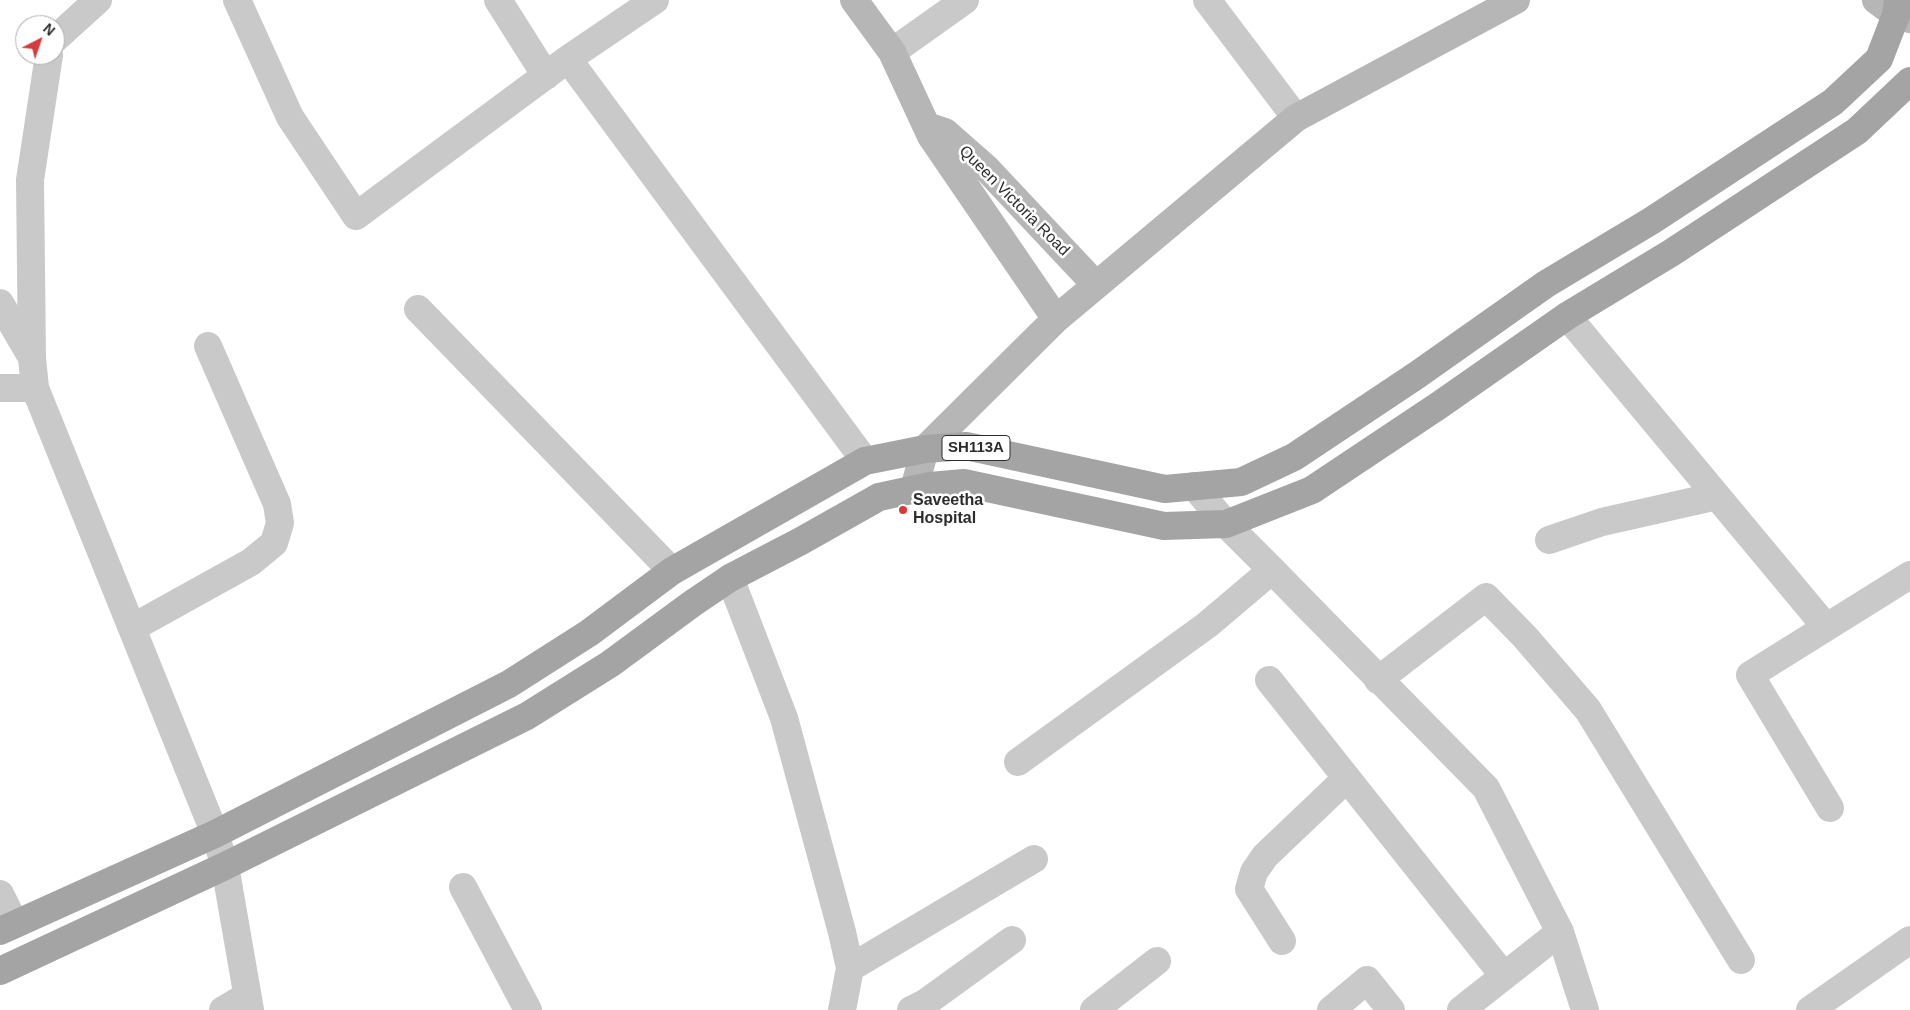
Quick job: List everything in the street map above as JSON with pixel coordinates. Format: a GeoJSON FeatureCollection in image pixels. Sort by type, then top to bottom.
{"type":"FeatureCollection","features":[{"type":"Feature","properties":{"kind":"main road","name":"SH113A"},"geometry":{"type":"LineString","coordinates":[[8,928],[215,834],[509,684],[589,633],[672,571],[865,462],[925,449],[966,446],[1165,489],[1241,482],[1294,457],[1417,375],[1546,284],[1651,221],[1833,102],[1878,59],[1895,9]]}},
{"type":"Feature","properties":{"kind":"main road","name":"SH113A"},"geometry":{"type":"LineString","coordinates":[[0,971],[225,866],[528,716],[610,664],[693,602],[730,578],[879,497],[914,489],[964,483],[1164,526],[1226,524],[1312,490],[1567,316],[1671,253],[1857,131],[1910,81]]}},
{"type":"Feature","properties":{"kind":"street"},"geometry":{"type":"LineString","coordinates":[[65,30],[98,0]]}},
{"type":"Feature","properties":{"kind":"street"},"geometry":{"type":"LineString","coordinates":[[237,0],[290,117],[356,216],[568,59],[655,0]]}},
{"type":"Feature","properties":{"kind":"street"},"geometry":{"type":"LineString","coordinates":[[498,0],[546,76]]}},
{"type":"Feature","properties":{"kind":"street","name":"Queen Victoria Road"},"geometry":{"type":"LineString","coordinates":[[854,0],[892,52],[931,136],[1056,318]]}},
{"type":"Feature","properties":{"kind":"street"},"geometry":{"type":"LineString","coordinates":[[892,52],[965,0]]}},
{"type":"Feature","properties":{"kind":"street"},"geometry":{"type":"LineString","coordinates":[[1207,0],[1296,118]]}},
{"type":"Feature","properties":{"kind":"street"},"geometry":{"type":"LineString","coordinates":[[914,489],[925,449],[1056,318],[1296,118],[1516,0]]}},
{"type":"Feature","properties":{"kind":"street"},"geometry":{"type":"LineString","coordinates":[[568,59],[865,462]]}},
{"type":"Feature","properties":{"kind":"street"},"geometry":{"type":"LineString","coordinates":[[47,65],[30,180],[32,358],[35,388],[215,834],[225,866],[248,1003],[222,1010]]}},
{"type":"Feature","properties":{"kind":"street","name":"Queen Victoria Road"},"geometry":{"type":"LineString","coordinates":[[926,126],[945,132],[987,169],[1096,285]]}},
{"type":"Feature","properties":{"kind":"street"},"geometry":{"type":"LineString","coordinates":[[0,304],[32,358]]}},
{"type":"Feature","properties":{"kind":"street"},"geometry":{"type":"LineString","coordinates":[[418,309],[672,571]]}},
{"type":"Feature","properties":{"kind":"street"},"geometry":{"type":"LineString","coordinates":[[1567,316],[1826,627]]}},
{"type":"Feature","properties":{"kind":"street"},"geometry":{"type":"LineString","coordinates":[[132,628],[250,562],[274,543],[280,523],[277,504],[208,346]]}},
{"type":"Feature","properties":{"kind":"street"},"geometry":{"type":"LineString","coordinates":[[0,388],[35,388]]}},
{"type":"Feature","properties":{"kind":"street"},"geometry":{"type":"LineString","coordinates":[[1194,486],[1226,524],[1486,788],[1560,932],[1585,1010]]}},
{"type":"Feature","properties":{"kind":"street"},"geometry":{"type":"LineString","coordinates":[[1550,540],[1602,522],[1718,496]]}},
{"type":"Feature","properties":{"kind":"street"},"geometry":{"type":"LineString","coordinates":[[1018,762],[1207,625],[1272,570]]}},
{"type":"Feature","properties":{"kind":"street"},"geometry":{"type":"LineString","coordinates":[[1830,808],[1750,675],[1910,575]]}},
{"type":"Feature","properties":{"kind":"street"},"geometry":{"type":"LineString","coordinates":[[730,578],[784,718],[842,932],[850,968],[842,1010]]}},
{"type":"Feature","properties":{"kind":"street"},"geometry":{"type":"LineString","coordinates":[[1378,680],[1486,597],[1525,637],[1588,710],[1741,960]]}},
{"type":"Feature","properties":{"kind":"street"},"geometry":{"type":"LineString","coordinates":[[1269,680],[1504,976]]}},
{"type":"Feature","properties":{"kind":"street"},"geometry":{"type":"LineString","coordinates":[[1282,941],[1249,889],[1254,872],[1265,856],[1347,778]]}},
{"type":"Feature","properties":{"kind":"street"},"geometry":{"type":"LineString","coordinates":[[850,968],[1034,859]]}},
{"type":"Feature","properties":{"kind":"street"},"geometry":{"type":"LineString","coordinates":[[464,887],[528,1010]]}},
{"type":"Feature","properties":{"kind":"street"},"geometry":{"type":"LineString","coordinates":[[0,894],[8,928]]}},
{"type":"Feature","properties":{"kind":"street"},"geometry":{"type":"LineString","coordinates":[[1461,1010],[1560,932]]}},
{"type":"Feature","properties":{"kind":"street"},"geometry":{"type":"LineString","coordinates":[[911,1010],[926,1003],[1012,940]]}},
{"type":"Feature","properties":{"kind":"street"},"geometry":{"type":"LineString","coordinates":[[1810,1010],[1910,940]]}},
{"type":"Feature","properties":{"kind":"street"},"geometry":{"type":"LineString","coordinates":[[1094,1010],[1157,961]]}},
{"type":"Feature","properties":{"kind":"street"},"geometry":{"type":"LineString","coordinates":[[1330,1010],[1367,980],[1391,1010]]}},
{"type":"Feature","properties":{"kind":"place","name":"Saveetha Hospital"},"geometry":{"type":"Point","coordinates":[903,510]}}]}
